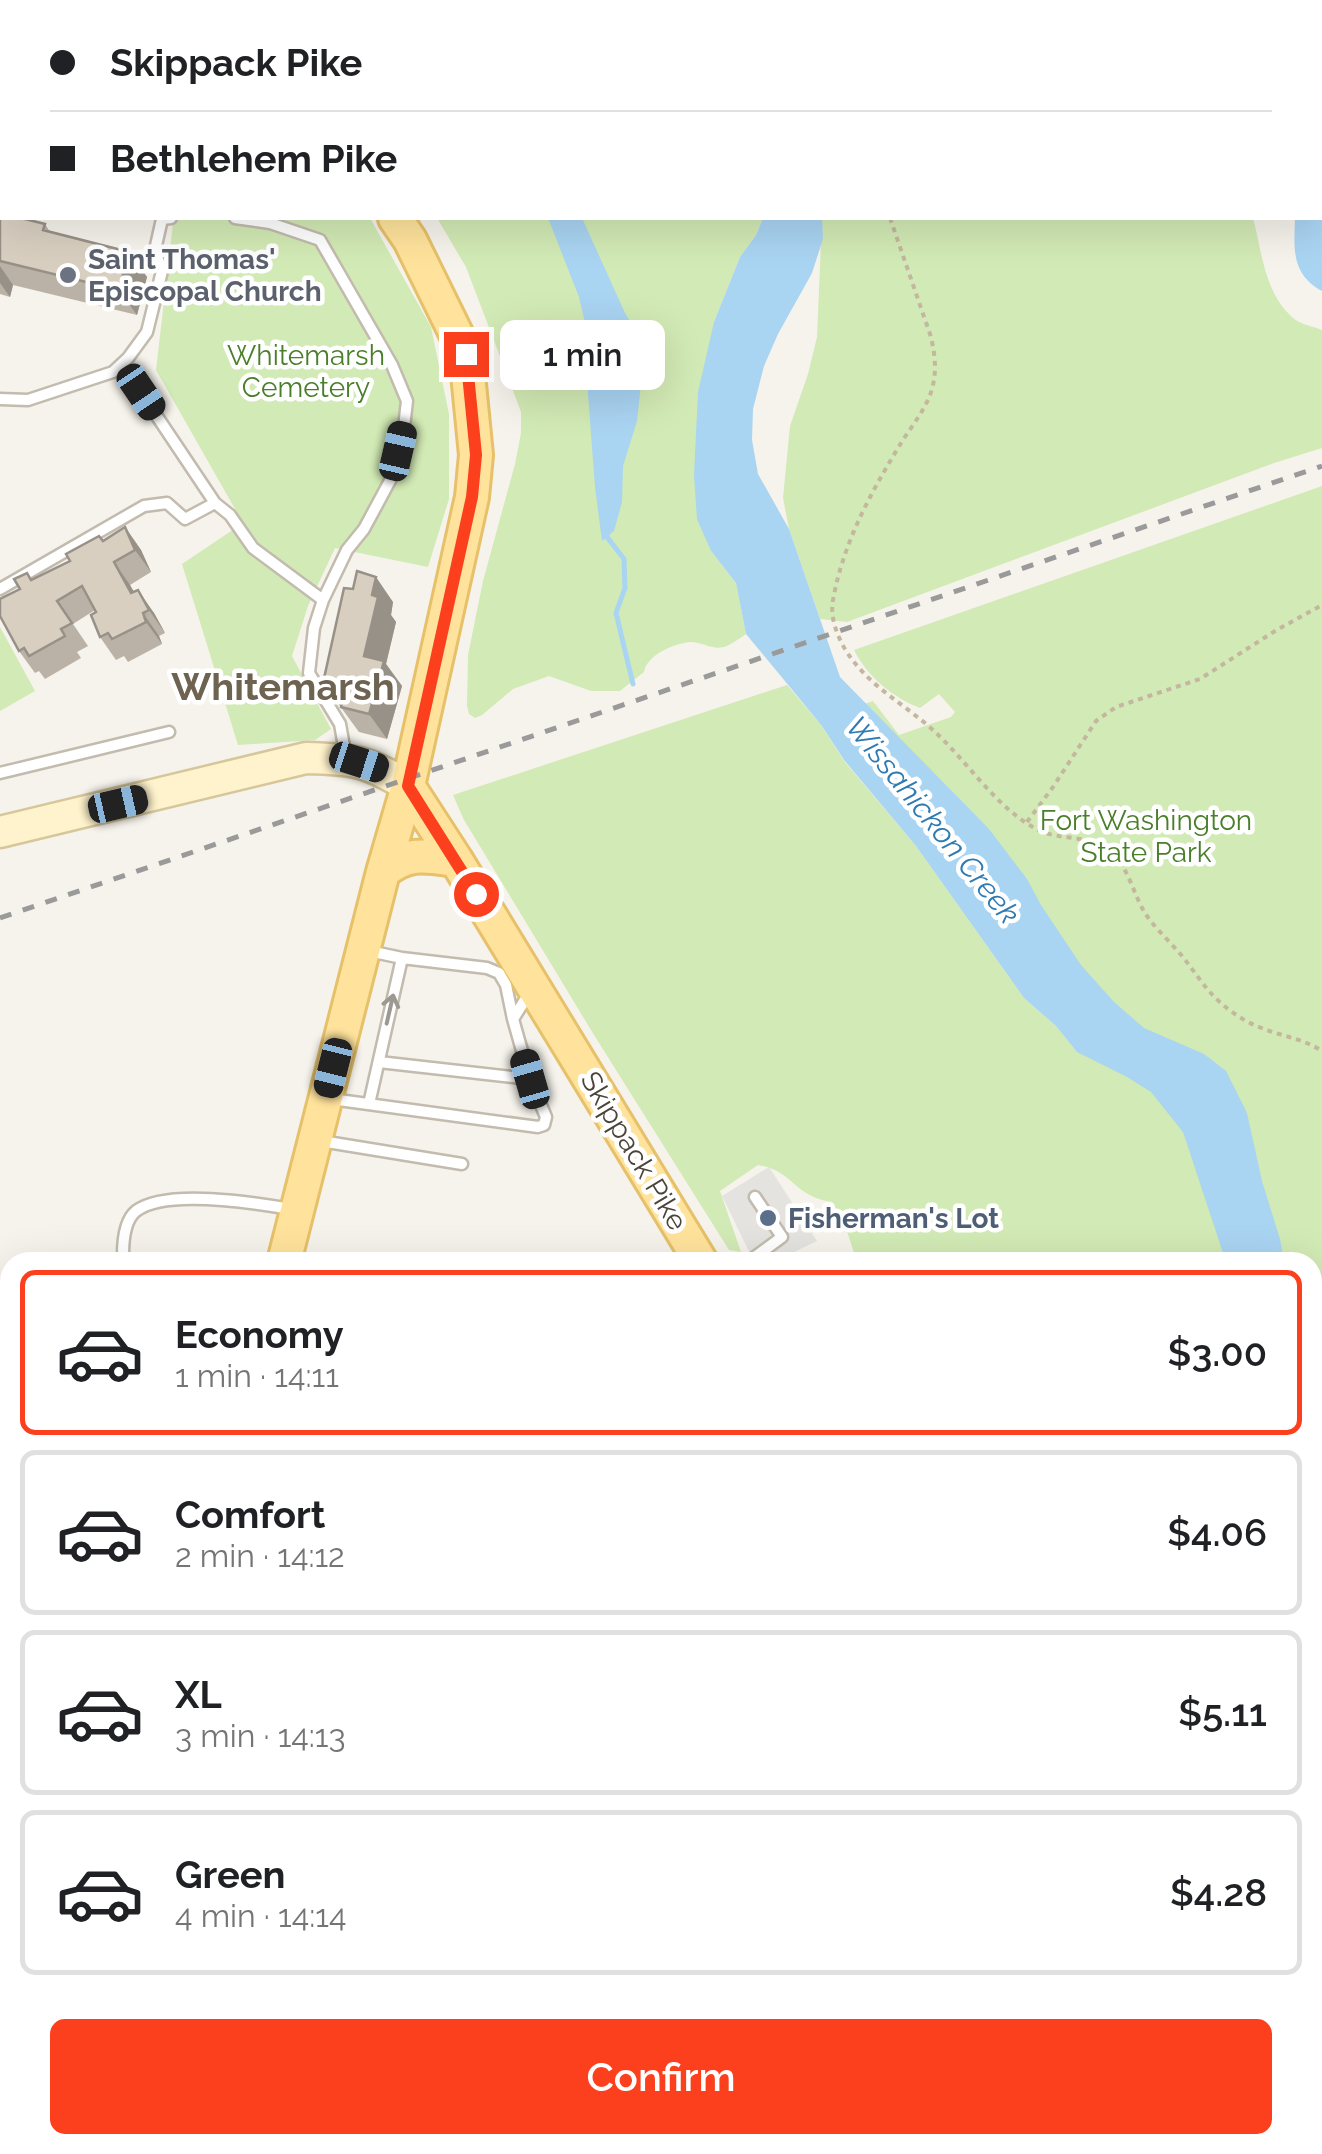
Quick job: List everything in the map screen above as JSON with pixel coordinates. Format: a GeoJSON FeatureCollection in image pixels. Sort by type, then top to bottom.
{"type":"FeatureCollection","features":[{"type":"Feature","properties":{"kind":"main road"},"geometry":{"type":"LineString","coordinates":[[286,1252],[408,786],[472,497],[476,455],[466,354],[396,220]]}},
{"type":"Feature","properties":{"kind":"main road","name":"Skippack Pike"},"geometry":{"type":"LineString","coordinates":[[408,786],[695,1252]]}},
{"type":"Feature","properties":{"kind":"main road"},"geometry":{"type":"LineString","coordinates":[[383,872],[409,856],[456,860]]}},
{"type":"Feature","properties":{"kind":"street"},"geometry":{"type":"LineString","coordinates":[[2,826],[306,758],[346,759],[378,768],[408,786]]}},
{"type":"Feature","properties":{"kind":"lane"},"geometry":{"type":"LineString","coordinates":[[0,399],[28,400],[112,372],[122,364],[147,332],[162,271],[154,250],[163,220]]}},
{"type":"Feature","properties":{"kind":"lane"},"geometry":{"type":"LineString","coordinates":[[249,220],[320,240],[392,365],[407,401],[392,475],[364,528],[346,550],[314,628],[309,673],[340,724],[346,759]]}},
{"type":"Feature","properties":{"kind":"lane"},"geometry":{"type":"LineString","coordinates":[[122,364],[214,503],[230,515],[252,548],[323,600]]}},
{"type":"Feature","properties":{"kind":"lane"},"geometry":{"type":"LineString","coordinates":[[0,589],[144,506],[167,503],[184,519],[214,503]]}},
{"type":"Feature","properties":{"kind":"lane"},"geometry":{"type":"LineString","coordinates":[[0,773],[169,732]]}},
{"type":"Feature","properties":{"kind":"lane"},"geometry":{"type":"LineString","coordinates":[[326,1098],[538,1127],[544,1125],[546,1117],[530,1079],[506,985],[499,972],[363,950]]}},
{"type":"Feature","properties":{"kind":"lane"},"geometry":{"type":"LineString","coordinates":[[369,1104],[402,958]]}},
{"type":"Feature","properties":{"kind":"lane"},"geometry":{"type":"LineString","coordinates":[[513,1020],[533,986]]}},
{"type":"Feature","properties":{"kind":"lane"},"geometry":{"type":"LineString","coordinates":[[379,1062],[530,1079]]}},
{"type":"Feature","properties":{"kind":"lane"},"geometry":{"type":"LineString","coordinates":[[315,1140],[462,1164]]}},
{"type":"Feature","properties":{"kind":"lane"},"geometry":{"type":"LineString","coordinates":[[755,1197],[782,1237],[762,1252]]}},
{"type":"Feature","properties":{"kind":"lane"},"geometry":{"type":"LineString","coordinates":[[123,1252],[129,1221],[136,1211],[161,1202],[198,1198],[297,1210]]}},
{"type":"Feature","properties":{"kind":"path"},"geometry":{"type":"LineString","coordinates":[[891,220],[931,337],[935,374],[925,405],[877,484],[841,561],[832,615],[846,651],[888,696],[936,732],[998,799],[1026,822],[1051,835],[1086,840],[1109,851],[1133,886],[1144,912],[1211,994],[1259,1028],[1322,1051]]}},
{"type":"Feature","properties":{"kind":"path"},"geometry":{"type":"LineString","coordinates":[[1026,822],[1096,721],[1116,707],[1200,680],[1322,605]]}},
{"type":"Feature","properties":{"kind":"green space","name":"Whitemarsh Cemetery"},"geometry":{"type":"Polygon","coordinates":[[[156,220],[371,220],[431,327],[449,414],[449,499],[428,567],[335,548],[308,606],[292,656],[331,729],[315,740],[238,745],[182,564],[243,523],[156,370],[173,223],[156,220]]]}},
{"type":"Feature","properties":{"kind":"green space"},"geometry":{"type":"Polygon","coordinates":[[[438,220],[762,220],[740,257],[714,322],[711,551],[736,583],[746,634],[724,647],[691,642],[669,647],[620,691],[591,691],[549,676],[513,689],[482,715],[475,718],[469,714],[468,655],[483,581],[515,464],[521,412],[466,267],[438,220]]]}},
{"type":"Feature","properties":{"kind":"green space"},"geometry":{"type":"Polygon","coordinates":[[[822,220],[1253,220],[1275,296],[1295,319],[1322,330],[1322,448],[847,622],[820,619],[789,529],[783,498],[790,426],[817,337],[822,220]]]}},
{"type":"Feature","properties":{"kind":"green space","name":"Fort Washington State Park"},"geometry":{"type":"Polygon","coordinates":[[[1322,486],[1322,1252],[854,1252],[832,1202],[808,1194],[777,1171],[758,1165],[720,1191],[741,1252],[729,1250],[594,1035],[464,820],[453,795],[787,685],[822,726],[844,761],[916,846],[1024,998],[1056,1026],[1077,1052],[829,716],[873,701],[899,735],[951,717],[955,712],[939,694],[920,708],[900,698],[874,677],[854,650],[1322,486]]]}},
{"type":"Feature","properties":{"kind":"green space"},"geometry":{"type":"Polygon","coordinates":[[[0,627],[35,691],[0,711],[0,627]]]}},
{"type":"Feature","properties":{"kind":"shaded area","name":"Fisherman's Lot"},"geometry":{"type":"Polygon","coordinates":[[[769,1167],[817,1241],[794,1252],[749,1252],[722,1196],[769,1167]]]}},
{"type":"Feature","properties":{"kind":"water"},"geometry":{"type":"Polygon","coordinates":[[[549,220],[583,220],[636,331],[641,354],[637,421],[623,466],[622,502],[614,531],[602,541],[587,381],[588,336],[579,297],[549,220]]]}},
{"type":"Feature","properties":{"kind":"water","name":"Wissahickon Creek"},"geometry":{"type":"Polygon","coordinates":[[[762,220],[822,220],[823,239],[812,273],[764,366],[753,409],[752,440],[758,474],[789,529],[840,677],[989,829],[1027,879],[1081,965],[1114,1002],[1144,1028],[1204,1054],[1226,1071],[1247,1113],[1282,1252],[1223,1252],[1183,1132],[1151,1092],[1077,1052],[1056,1026],[1024,998],[916,846],[746,634],[736,583],[711,551],[697,519],[694,475],[698,392],[714,322],[740,257],[762,220]]]}},
{"type":"Feature","properties":{"kind":"water"},"geometry":{"type":"Polygon","coordinates":[[[1295,220],[1322,220],[1322,291],[1300,269],[1295,220]]]}},
{"type":"Feature","properties":{"kind":"building"},"geometry":{"type":"Polygon","coordinates":[[[0,220],[29,220],[45,224],[43,230],[129,252],[119,290],[0,261],[0,220]]]}},
{"type":"Feature","properties":{"kind":"building"},"geometry":{"type":"Polygon","coordinates":[[[125,527],[135,550],[114,562],[131,593],[138,590],[149,610],[143,613],[146,622],[112,639],[108,633],[100,637],[91,615],[96,612],[82,586],[57,601],[72,623],[61,629],[65,636],[29,656],[24,648],[19,651],[0,616],[0,599],[20,589],[14,579],[27,573],[31,580],[70,561],[66,554],[99,536],[103,541],[125,527]]]}},
{"type":"Feature","properties":{"kind":"building"},"geometry":{"type":"Polygon","coordinates":[[[357,571],[376,577],[372,595],[378,597],[364,656],[384,661],[369,714],[341,707],[345,690],[323,683],[344,588],[353,589],[357,571]]]}},
{"type":"Feature","properties":{"kind":"waterway"},"geometry":{"type":"LineString","coordinates":[[607,531],[607,537],[624,559],[625,588],[616,613],[633,684]]}},
{"type":"Feature","properties":{"kind":"railway"},"geometry":{"type":"LineString","coordinates":[[0,918],[1322,466]]}},
{"type":"Feature","properties":{"kind":"place","name":"Saint Thomas' Episcopal Church"},"geometry":{"type":"Point","coordinates":[68,275]}},
{"type":"Feature","properties":{"kind":"place","name":"Fisherman's Lot"},"geometry":{"type":"Point","coordinates":[768,1218]}},
{"type":"Feature","properties":{"kind":"district","name":"Whitemarsh"},"geometry":{"type":"Point","coordinates":[283,686]}},
{"type":"Feature","properties":{"kind":"route"},"geometry":{"type":"LineString","coordinates":[[466,354],[476,455],[472,497],[408,786],[476,894]]}}]}
